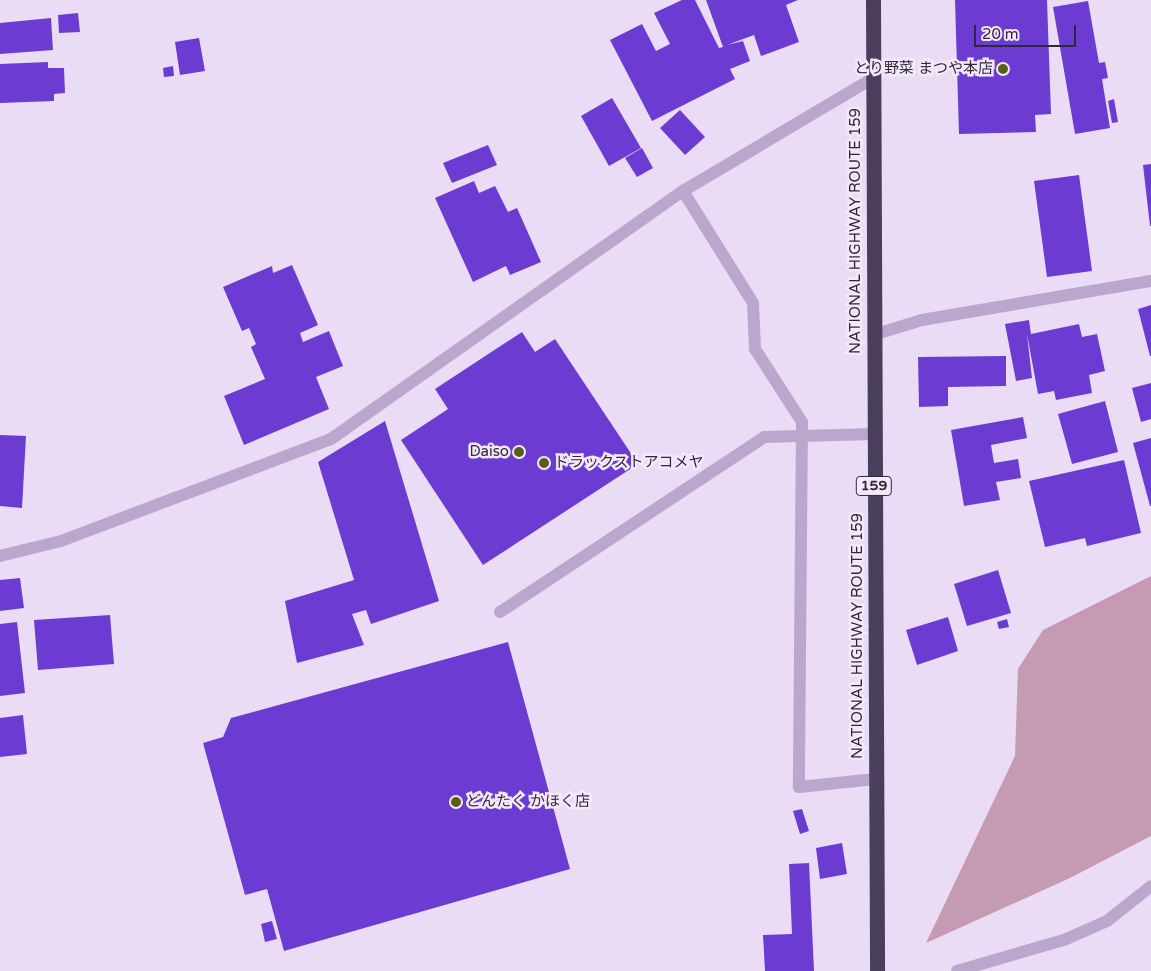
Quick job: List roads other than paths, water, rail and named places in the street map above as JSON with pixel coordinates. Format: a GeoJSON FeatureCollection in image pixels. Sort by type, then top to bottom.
{"type":"FeatureCollection","features":[{"type":"Feature","properties":{"kind":"highway","name":"NATIONAL HIGHWAY ROUTE 159"},"geometry":{"type":"LineString","coordinates":[[873,0],[877,971]]}},
{"type":"Feature","properties":{"kind":"street"},"geometry":{"type":"LineString","coordinates":[[0,556],[60,541],[331,439],[683,191],[873,78]]}},
{"type":"Feature","properties":{"kind":"street"},"geometry":{"type":"LineString","coordinates":[[683,191],[753,303],[755,349],[802,422],[799,786],[876,779]]}},
{"type":"Feature","properties":{"kind":"street"},"geometry":{"type":"LineString","coordinates":[[873,335],[922,320],[1151,280]]}},
{"type":"Feature","properties":{"kind":"street"},"geometry":{"type":"LineString","coordinates":[[500,612],[764,437],[874,434]]}},
{"type":"Feature","properties":{"kind":"street"},"geometry":{"type":"LineString","coordinates":[[957,971],[1064,940],[1107,922],[1151,886]]}},
{"type":"Feature","properties":{"kind":"place","name":"とり野菜 まつや本店"},"geometry":{"type":"Point","coordinates":[1003,69]}},
{"type":"Feature","properties":{"kind":"place","name":"Daiso"},"geometry":{"type":"Point","coordinates":[519,452]}},
{"type":"Feature","properties":{"kind":"place","name":"ドラックストアコメヤ"},"geometry":{"type":"Point","coordinates":[544,463]}},
{"type":"Feature","properties":{"kind":"place","name":"どんたく かほく店"},"geometry":{"type":"Point","coordinates":[456,802]}}]}
